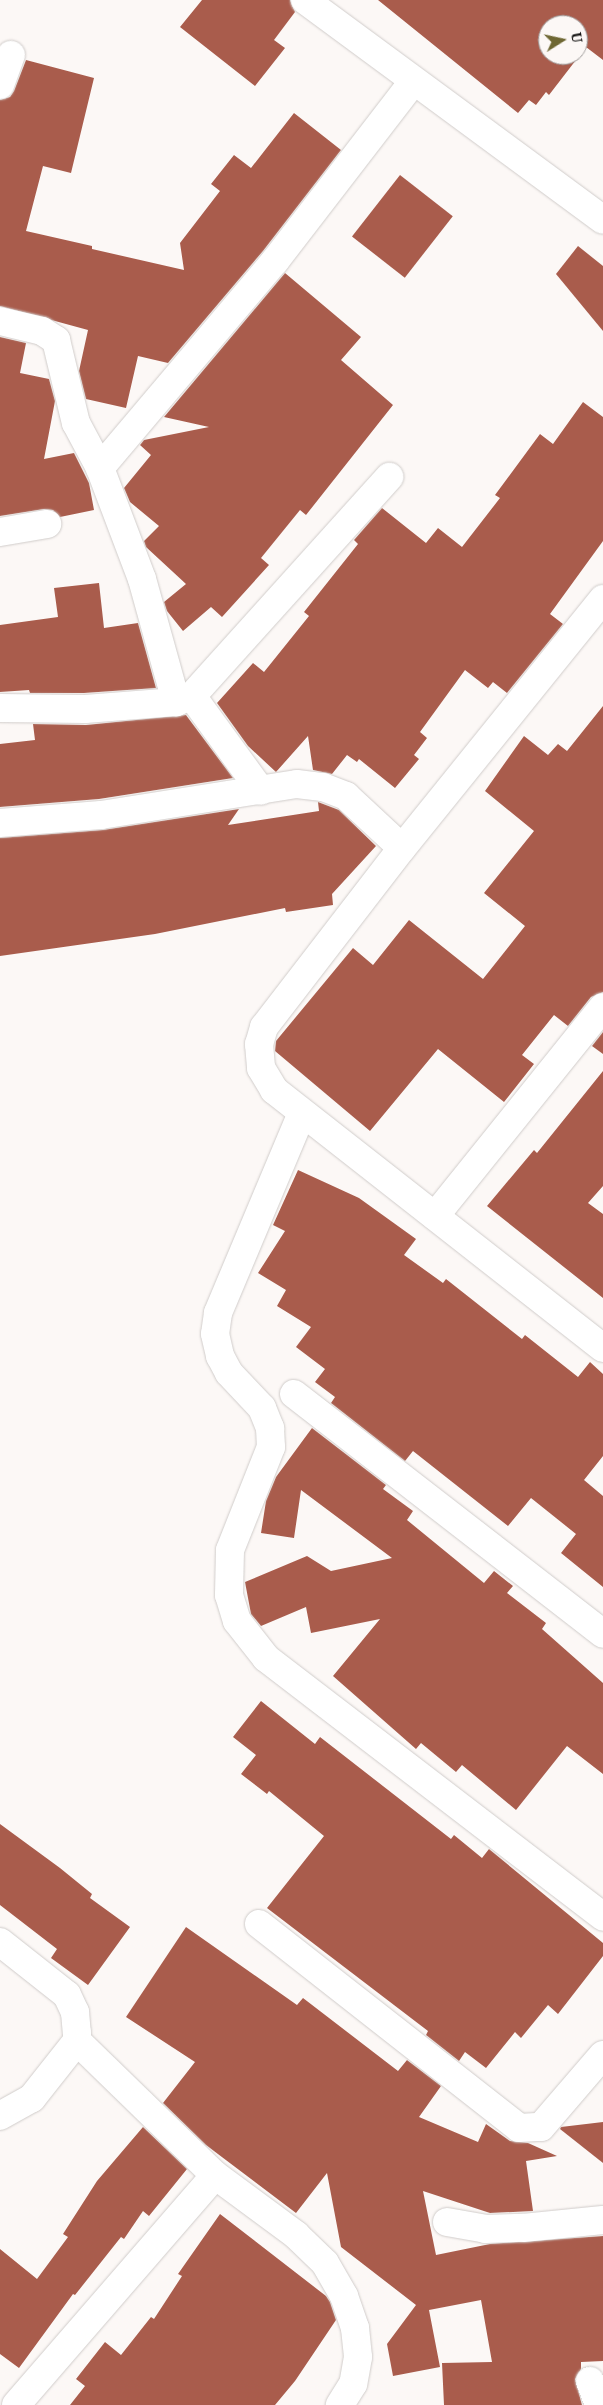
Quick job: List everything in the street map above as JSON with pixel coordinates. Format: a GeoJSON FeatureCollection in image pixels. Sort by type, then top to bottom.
{"type":"FeatureCollection","features":[{"type":"Feature","properties":{"kind":"street"},"geometry":{"type":"LineString","coordinates":[[305,0],[413,82],[603,220]]}},
{"type":"Feature","properties":{"kind":"street"},"geometry":{"type":"LineString","coordinates":[[0,85],[11,55]]}},
{"type":"Feature","properties":{"kind":"street"},"geometry":{"type":"LineString","coordinates":[[100,468],[275,261],[413,82]]}},
{"type":"Feature","properties":{"kind":"street"},"geometry":{"type":"LineString","coordinates":[[0,321],[42,330],[56,340],[76,423],[100,468],[142,579],[184,699],[262,791]]}},
{"type":"Feature","properties":{"kind":"street"},"geometry":{"type":"LineString","coordinates":[[0,708],[85,709],[184,699],[389,478]]}},
{"type":"Feature","properties":{"kind":"street"},"geometry":{"type":"LineString","coordinates":[[0,532],[47,524]]}},
{"type":"Feature","properties":{"kind":"street"},"geometry":{"type":"LineString","coordinates":[[603,599],[402,848],[264,1027],[259,1044],[261,1068],[274,1090],[603,1348]]}},
{"type":"Feature","properties":{"kind":"street"},"geometry":{"type":"LineString","coordinates":[[0,824],[101,816],[297,784],[323,787],[346,796],[402,848]]}},
{"type":"Feature","properties":{"kind":"street"},"geometry":{"type":"LineString","coordinates":[[435,1216],[603,1007]]}},
{"type":"Feature","properties":{"kind":"street"},"geometry":{"type":"LineString","coordinates":[[302,1113],[218,1313],[215,1334],[220,1356],[229,1373],[262,1408],[270,1428],[271,1447],[230,1550],[229,1595],[237,1621],[266,1658],[603,1917]]}},
{"type":"Feature","properties":{"kind":"street"},"geometry":{"type":"LineString","coordinates":[[294,1394],[603,1634]]}},
{"type":"Feature","properties":{"kind":"street"},"geometry":{"type":"LineString","coordinates":[[259,1924],[519,2128],[541,2126],[603,2055]]}},
{"type":"Feature","properties":{"kind":"street"},"geometry":{"type":"LineString","coordinates":[[0,1942],[67,1995],[75,2012],[77,2041],[215,2175],[296,2235],[325,2263],[344,2296],[355,2328],[358,2357],[353,2384],[340,2405]]}},
{"type":"Feature","properties":{"kind":"street"},"geometry":{"type":"LineString","coordinates":[[0,2116],[32,2098],[77,2041]]}},
{"type":"Feature","properties":{"kind":"street"},"geometry":{"type":"LineString","coordinates":[[16,2405],[215,2175]]}},
{"type":"Feature","properties":{"kind":"street"},"geometry":{"type":"LineString","coordinates":[[447,2222],[485,2229],[523,2228],[603,2220]]}},
{"type":"Feature","properties":{"kind":"building"},"geometry":{"type":"Polygon","coordinates":[[[202,0],[290,0],[295,12],[274,40],[285,48],[255,86],[180,27],[202,0]]]}},
{"type":"Feature","properties":{"kind":"building"},"geometry":{"type":"Polygon","coordinates":[[[378,0],[603,0],[603,60],[588,49],[588,15],[538,15],[538,65],[572,65],[549,95],[546,92],[536,105],[529,100],[518,113],[378,0]]]}},
{"type":"Feature","properties":{"kind":"building"},"geometry":{"type":"Polygon","coordinates":[[[26,60],[94,78],[71,173],[43,166],[26,231],[92,246],[92,249],[184,270],[180,243],[220,191],[211,184],[234,155],[251,168],[294,113],[341,150],[263,251],[168,363],[138,356],[126,408],[86,399],[79,371],[88,330],[0,306],[0,100],[10,97],[14,91],[26,60]]]}},
{"type":"Feature","properties":{"kind":"building"},"geometry":{"type":"Polygon","coordinates":[[[400,175],[453,216],[405,278],[352,236],[400,175]]]}},
{"type":"Feature","properties":{"kind":"building"},"geometry":{"type":"Polygon","coordinates":[[[578,246],[603,266],[603,331],[556,274],[578,246]]]}},
{"type":"Feature","properties":{"kind":"building"},"geometry":{"type":"Polygon","coordinates":[[[285,273],[361,337],[341,360],[393,405],[306,515],[300,510],[261,558],[269,565],[222,617],[211,607],[183,631],[167,611],[164,602],[186,584],[146,547],[144,541],[159,526],[130,502],[124,488],[151,455],[140,445],[144,440],[209,427],[164,417],[285,273]]]}},
{"type":"Feature","properties":{"kind":"building"},"geometry":{"type":"Polygon","coordinates":[[[0,337],[26,343],[20,373],[49,379],[55,401],[44,459],[74,453],[89,483],[94,510],[60,517],[53,510],[44,509],[0,516],[0,337]]]}},
{"type":"Feature","properties":{"kind":"building"},"geometry":{"type":"Polygon","coordinates":[[[583,402],[603,417],[603,541],[550,614],[563,624],[507,693],[493,682],[488,688],[465,670],[420,732],[427,738],[414,755],[419,759],[395,788],[359,759],[357,762],[347,755],[332,774],[313,770],[308,736],[276,772],[248,746],[217,703],[253,663],[264,672],[309,616],[304,612],[358,544],[354,540],[382,508],[426,543],[438,528],[462,547],[500,498],[495,495],[540,434],[553,444],[583,402]]]}},
{"type":"Feature","properties":{"kind":"building"},"geometry":{"type":"Polygon","coordinates":[[[99,583],[104,628],[138,623],[156,688],[84,693],[30,693],[29,690],[0,692],[0,625],[58,617],[54,588],[99,583]]]}},
{"type":"Feature","properties":{"kind":"building"},"geometry":{"type":"Polygon","coordinates":[[[603,706],[603,992],[591,997],[568,1026],[554,1015],[522,1055],[534,1064],[504,1102],[438,1049],[370,1131],[275,1051],[276,1041],[353,948],[373,965],[409,920],[483,979],[525,926],[484,893],[534,831],[485,791],[524,736],[548,755],[558,744],[567,751],[603,706]]]}},
{"type":"Feature","properties":{"kind":"building"},"geometry":{"type":"Polygon","coordinates":[[[186,715],[233,778],[99,799],[0,807],[0,744],[35,740],[33,724],[86,725],[186,715]]]}},
{"type":"Feature","properties":{"kind":"building"},"geometry":{"type":"Polygon","coordinates":[[[318,802],[339,810],[376,846],[332,894],[333,905],[286,912],[285,908],[155,934],[0,956],[0,838],[103,830],[239,809],[228,825],[319,811],[318,802]]]}},
{"type":"Feature","properties":{"kind":"building"},"geometry":{"type":"Polygon","coordinates":[[[603,1032],[603,1054],[592,1046],[603,1032]]]}},
{"type":"Feature","properties":{"kind":"building"},"geometry":{"type":"Polygon","coordinates":[[[603,1071],[603,1186],[588,1203],[603,1214],[603,1298],[487,1206],[534,1150],[537,1153],[603,1071]]]}},
{"type":"Feature","properties":{"kind":"building"},"geometry":{"type":"Polygon","coordinates":[[[298,1170],[359,1198],[416,1239],[404,1255],[443,1283],[446,1279],[522,1339],[525,1335],[578,1377],[590,1362],[603,1374],[603,1456],[584,1480],[603,1496],[603,1587],[561,1553],[576,1534],[531,1498],[508,1526],[413,1451],[405,1461],[331,1403],[335,1397],[315,1382],[325,1369],[296,1347],[311,1327],[277,1306],[286,1290],[258,1273],[285,1231],[273,1225],[298,1170]]]}},
{"type":"Feature","properties":{"kind":"building"},"geometry":{"type":"Polygon","coordinates":[[[312,1428],[386,1485],[383,1489],[413,1511],[407,1520],[484,1583],[494,1571],[513,1586],[507,1593],[546,1623],[542,1629],[603,1683],[603,1774],[567,1746],[516,1810],[462,1765],[456,1772],[421,1743],[416,1749],[333,1676],[380,1619],[311,1633],[306,1607],[261,1626],[251,1614],[245,1582],[307,1556],[331,1571],[392,1558],[301,1490],[294,1538],[261,1533],[266,1501],[276,1477],[312,1428]]]}},
{"type":"Feature","properties":{"kind":"building"},"geometry":{"type":"Polygon","coordinates":[[[261,1701],[315,1744],[320,1737],[451,1839],[454,1835],[482,1858],[489,1849],[603,1943],[603,1956],[558,2014],[548,2005],[521,2038],[515,2032],[486,2068],[465,2052],[459,2061],[426,2035],[428,2031],[267,1908],[324,1836],[269,1791],[267,1794],[241,1774],[256,1755],[233,1737],[261,1701]]]}},
{"type":"Feature","properties":{"kind":"building"},"geometry":{"type":"Polygon","coordinates":[[[0,1824],[60,1868],[92,1894],[90,1898],[130,1927],[88,1985],[51,1958],[57,1949],[0,1905],[0,1824]]]}},
{"type":"Feature","properties":{"kind":"building"},"geometry":{"type":"Polygon","coordinates":[[[186,1927],[297,2005],[303,1998],[398,2071],[407,2060],[441,2086],[419,2117],[478,2142],[486,2124],[510,2141],[528,2143],[557,2156],[526,2161],[533,2211],[490,2213],[423,2191],[436,2255],[490,2244],[603,2236],[603,2361],[581,2362],[581,2369],[575,2379],[582,2405],[444,2405],[442,2363],[492,2362],[481,2300],[429,2310],[440,2367],[393,2376],[387,2344],[416,2305],[341,2247],[327,2173],[296,2213],[206,2145],[163,2103],[195,2062],[126,2017],[186,1927]]]}},
{"type":"Feature","properties":{"kind":"building"},"geometry":{"type":"Polygon","coordinates":[[[603,2122],[603,2163],[560,2129],[561,2127],[603,2122]]]}},
{"type":"Feature","properties":{"kind":"building"},"geometry":{"type":"Polygon","coordinates":[[[143,2127],[187,2169],[149,2216],[143,2211],[124,2239],[121,2237],[75,2295],[73,2294],[19,2368],[0,2354],[0,2249],[37,2279],[68,2237],[63,2234],[97,2181],[143,2127]]]}},
{"type":"Feature","properties":{"kind":"building"},"geometry":{"type":"Polygon","coordinates":[[[220,2214],[326,2296],[330,2302],[336,2320],[295,2381],[275,2405],[70,2405],[85,2386],[76,2379],[105,2342],[121,2355],[151,2317],[154,2319],[182,2276],[178,2274],[220,2214]]]}}]}
